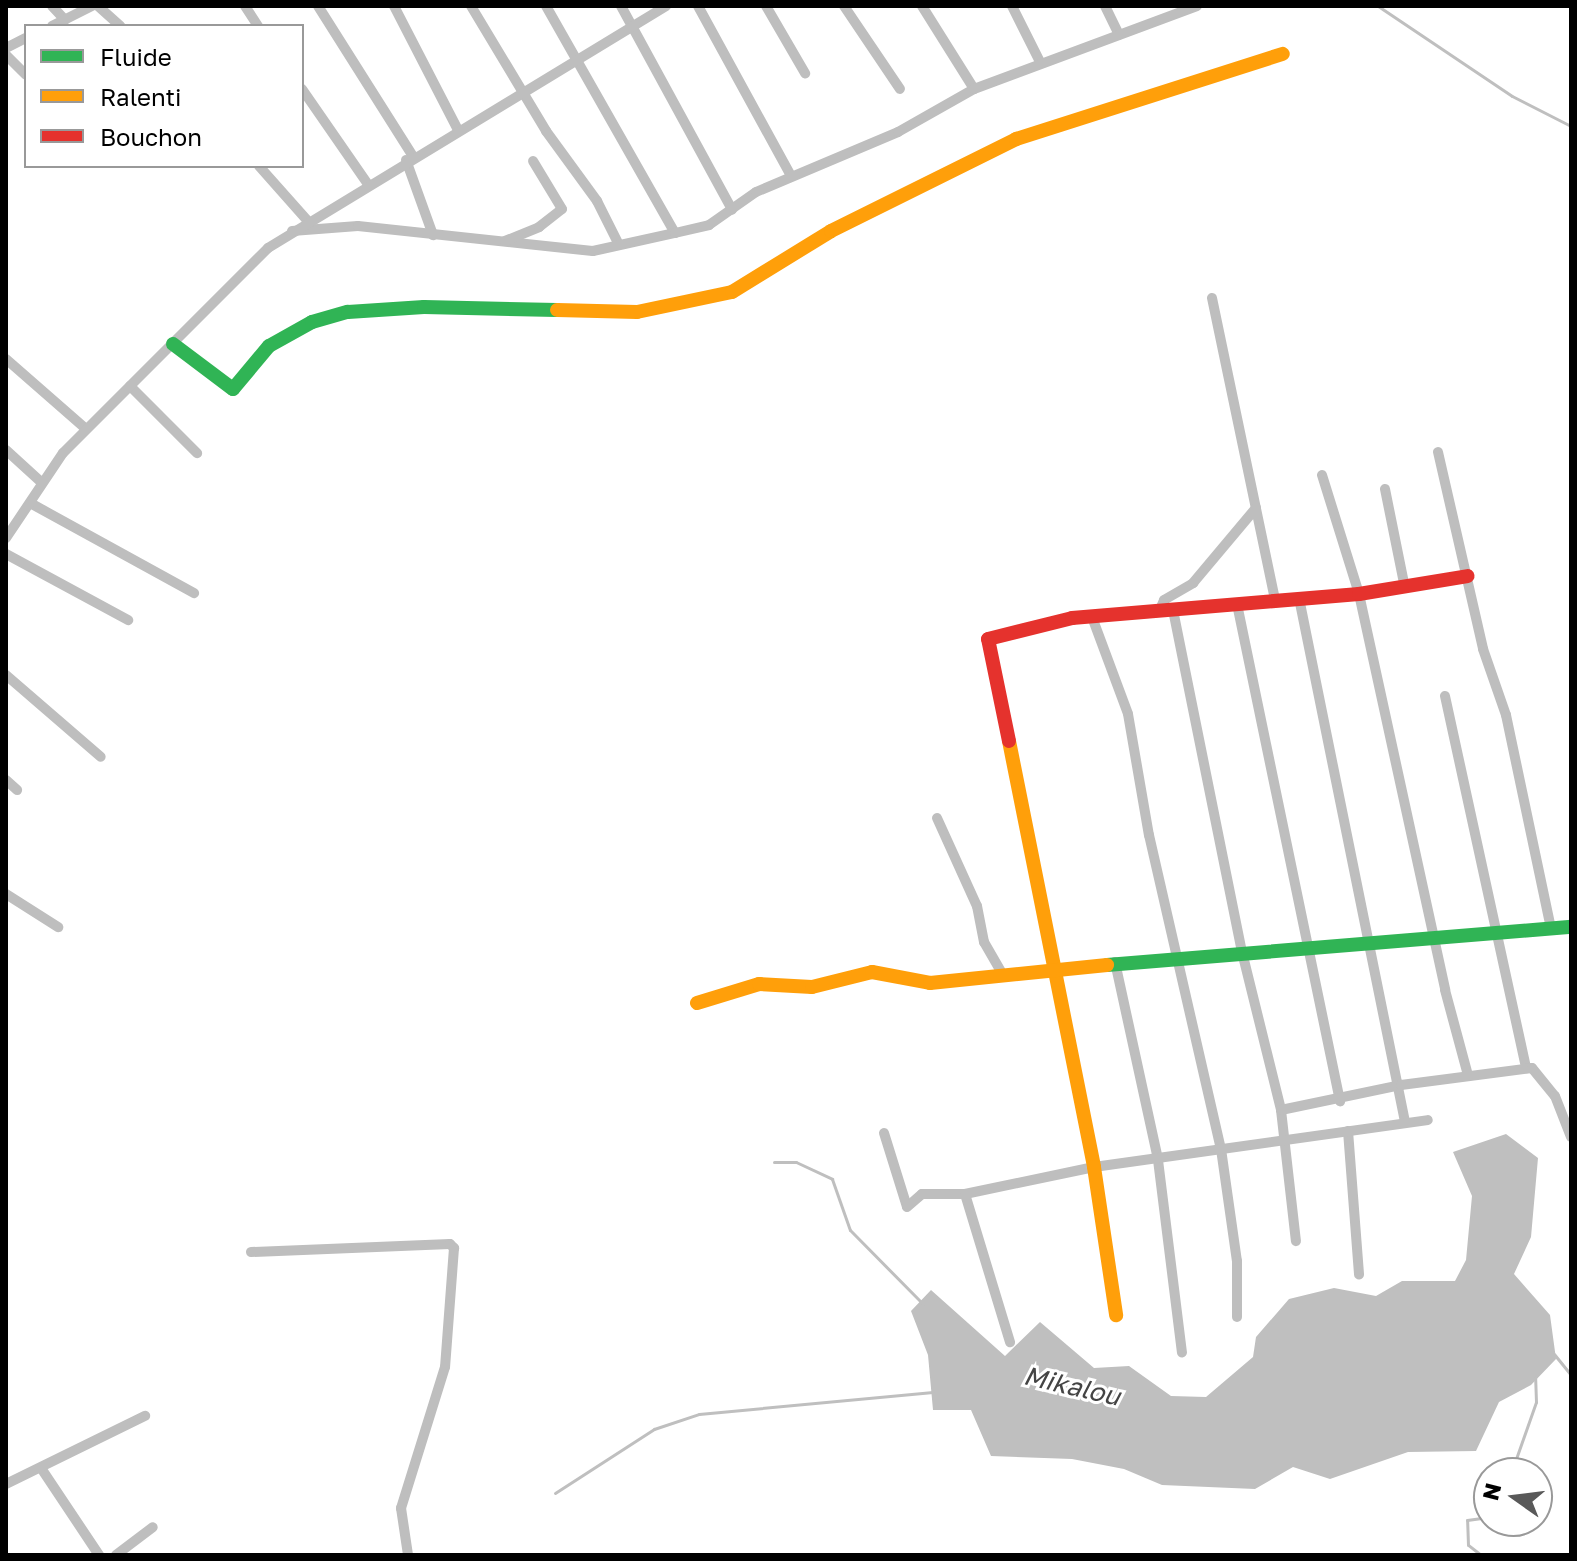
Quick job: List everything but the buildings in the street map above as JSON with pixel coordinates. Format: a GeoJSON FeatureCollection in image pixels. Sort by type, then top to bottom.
{"type":"FeatureCollection","features":[{"type":"Feature","properties":{"kind":"street"},"geometry":{"type":"LineString","coordinates":[[52,6],[65,20]]}},
{"type":"Feature","properties":{"kind":"street"},"geometry":{"type":"LineString","coordinates":[[56,24],[95,6],[118,24]]}},
{"type":"Feature","properties":{"kind":"street"},"geometry":{"type":"LineString","coordinates":[[245,6],[257,24]]}},
{"type":"Feature","properties":{"kind":"street"},"geometry":{"type":"LineString","coordinates":[[318,6],[410,158],[433,235]]}},
{"type":"Feature","properties":{"kind":"street"},"geometry":{"type":"LineString","coordinates":[[394,6],[458,130]]}},
{"type":"Feature","properties":{"kind":"street"},"geometry":{"type":"LineString","coordinates":[[471,6],[526,90],[619,245]]}},
{"type":"Feature","properties":{"kind":"street"},"geometry":{"type":"LineString","coordinates":[[546,6],[675,233]]}},
{"type":"Feature","properties":{"kind":"street"},"geometry":{"type":"LineString","coordinates":[[621,6],[732,210]]}},
{"type":"Feature","properties":{"kind":"street"},"geometry":{"type":"LineString","coordinates":[[7,535],[32,504],[40,481],[86,429],[245,268],[307,220],[666,6]]}},
{"type":"Feature","properties":{"kind":"street"},"geometry":{"type":"LineString","coordinates":[[698,6],[791,176]]}},
{"type":"Feature","properties":{"kind":"street"},"geometry":{"type":"LineString","coordinates":[[766,6],[805,73]]}},
{"type":"Feature","properties":{"kind":"street"},"geometry":{"type":"LineString","coordinates":[[844,6],[900,89]]}},
{"type":"Feature","properties":{"kind":"street"},"geometry":{"type":"LineString","coordinates":[[922,6],[974,89]]}},
{"type":"Feature","properties":{"kind":"street"},"geometry":{"type":"LineString","coordinates":[[1012,6],[1040,62]]}},
{"type":"Feature","properties":{"kind":"street"},"geometry":{"type":"LineString","coordinates":[[1105,6],[1119,35]]}},
{"type":"Feature","properties":{"kind":"street"},"geometry":{"type":"LineString","coordinates":[[292,231],[358,226],[583,250],[709,225],[756,192],[898,132],[974,89],[1197,6]]}},
{"type":"Feature","properties":{"kind":"street"},"geometry":{"type":"LineString","coordinates":[[6,48],[24,39]]}},
{"type":"Feature","properties":{"kind":"street"},"geometry":{"type":"LineString","coordinates":[[173,344],[233,389],[269,346],[312,322],[348,312],[424,307],[637,312],[706,301],[732,292],[831,231],[1016,139],[1283,54]]}},
{"type":"Feature","properties":{"kind":"street"},"geometry":{"type":"LineString","coordinates":[[6,55],[24,73]]}},
{"type":"Feature","properties":{"kind":"street"},"geometry":{"type":"LineString","coordinates":[[304,92],[367,183]]}},
{"type":"Feature","properties":{"kind":"street"},"geometry":{"type":"LineString","coordinates":[[504,242],[539,227],[562,209],[533,161]]}},
{"type":"Feature","properties":{"kind":"street"},"geometry":{"type":"LineString","coordinates":[[261,168],[307,220]]}},
{"type":"Feature","properties":{"kind":"street"},"geometry":{"type":"LineString","coordinates":[[1212,298],[1275,600]]}},
{"type":"Feature","properties":{"kind":"street"},"geometry":{"type":"LineString","coordinates":[[6,359],[86,429]]}},
{"type":"Feature","properties":{"kind":"street"},"geometry":{"type":"LineString","coordinates":[[130,386],[197,453]]}},
{"type":"Feature","properties":{"kind":"street"},"geometry":{"type":"LineString","coordinates":[[6,450],[40,481]]}},
{"type":"Feature","properties":{"kind":"street"},"geometry":{"type":"LineString","coordinates":[[1438,452],[1488,667],[1506,715],[1551,928]]}},
{"type":"Feature","properties":{"kind":"street"},"geometry":{"type":"LineString","coordinates":[[1322,475],[1359,594],[1433,936],[1468,1075]]}},
{"type":"Feature","properties":{"kind":"street"},"geometry":{"type":"LineString","coordinates":[[1385,489],[1405,588]]}},
{"type":"Feature","properties":{"kind":"street"},"geometry":{"type":"LineString","coordinates":[[32,504],[194,593]]}},
{"type":"Feature","properties":{"kind":"street"},"geometry":{"type":"LineString","coordinates":[[1256,508],[1193,583],[1164,600],[1242,952],[1281,1110],[1296,1241]]}},
{"type":"Feature","properties":{"kind":"street"},"geometry":{"type":"LineString","coordinates":[[6,554],[128,620]]}},
{"type":"Feature","properties":{"kind":"street"},"geometry":{"type":"LineString","coordinates":[[1116,1315],[1094,1167],[987,644],[991,636],[1027,626],[1092,617],[1359,594],[1468,576]]}},
{"type":"Feature","properties":{"kind":"street"},"geometry":{"type":"LineString","coordinates":[[1299,598],[1401,1085],[1405,1122]]}},
{"type":"Feature","properties":{"kind":"street"},"geometry":{"type":"LineString","coordinates":[[1237,604],[1340,1101]]}},
{"type":"Feature","properties":{"kind":"street"},"geometry":{"type":"LineString","coordinates":[[1092,617],[1128,714],[1177,958],[1221,1149],[1237,1261],[1237,1317]]}},
{"type":"Feature","properties":{"kind":"street"},"geometry":{"type":"LineString","coordinates":[[6,675],[101,757]]}},
{"type":"Feature","properties":{"kind":"street"},"geometry":{"type":"LineString","coordinates":[[1445,696],[1494,930],[1515,1002],[1526,1068]]}},
{"type":"Feature","properties":{"kind":"street"},"geometry":{"type":"LineString","coordinates":[[6,780],[17,790]]}},
{"type":"Feature","properties":{"kind":"street"},"geometry":{"type":"LineString","coordinates":[[937,818],[977,906],[984,942],[1002,973]]}},
{"type":"Feature","properties":{"kind":"street"},"geometry":{"type":"LineString","coordinates":[[7,896],[58,927]]}},
{"type":"Feature","properties":{"kind":"street"},"geometry":{"type":"LineString","coordinates":[[697,1003],[759,984],[812,987],[872,972],[930,983],[1053,967],[1306,945],[1370,944],[1494,930],[1571,927]]}},
{"type":"Feature","properties":{"kind":"street"},"geometry":{"type":"LineString","coordinates":[[1115,962],[1158,1160],[1182,1353]]}},
{"type":"Feature","properties":{"kind":"street"},"geometry":{"type":"LineString","coordinates":[[1281,1110],[1340,1101],[1401,1085],[1526,1068],[1536,1069],[1566,1109],[1571,1137]]}},
{"type":"Feature","properties":{"kind":"street"},"geometry":{"type":"LineString","coordinates":[[884,1133],[907,1207],[922,1194],[965,1194],[1094,1167],[1428,1120]]}},
{"type":"Feature","properties":{"kind":"street"},"geometry":{"type":"LineString","coordinates":[[1348,1131],[1359,1275]]}},
{"type":"Feature","properties":{"kind":"street"},"geometry":{"type":"LineString","coordinates":[[965,1194],[1010,1342]]}},
{"type":"Feature","properties":{"kind":"street"},"geometry":{"type":"LineString","coordinates":[[251,1252],[450,1244],[454,1248],[445,1367],[401,1508],[408,1555]]}},
{"type":"Feature","properties":{"kind":"street"},"geometry":{"type":"LineString","coordinates":[[6,1484],[145,1416]]}},
{"type":"Feature","properties":{"kind":"street"},"geometry":{"type":"LineString","coordinates":[[41,1468],[99,1555]]}},
{"type":"Feature","properties":{"kind":"street"},"geometry":{"type":"LineString","coordinates":[[116,1555],[153,1527]]}},
{"type":"Feature","properties":{"kind":"water"},"geometry":{"type":"Polygon","coordinates":[[[1506,1134],[1538,1158],[1531,1237],[1514,1274],[1550,1315],[1556,1359],[1531,1385],[1499,1402],[1476,1451],[1408,1452],[1330,1479],[1293,1467],[1255,1489],[1162,1485],[1124,1469],[1072,1459],[991,1456],[971,1410],[933,1410],[928,1355],[911,1311],[931,1290],[1005,1356],[1040,1322],[1094,1368],[1129,1366],[1171,1396],[1206,1397],[1253,1357],[1256,1337],[1289,1299],[1334,1288],[1376,1296],[1402,1281],[1455,1281],[1466,1260],[1472,1196],[1453,1152],[1506,1134]]]}},
{"type":"Feature","properties":{"kind":"waterway"},"geometry":{"type":"LineString","coordinates":[[1378,6],[1512,96],[1571,126]]}},
{"type":"Feature","properties":{"kind":"waterway"},"geometry":{"type":"LineString","coordinates":[[774,1162],[796,1162],[832,1179],[850,1230],[923,1304]]}},
{"type":"Feature","properties":{"kind":"waterway","name":"Mikalou"},"geometry":{"type":"LineString","coordinates":[[1554,1354],[1571,1375]]}},
{"type":"Feature","properties":{"kind":"waterway"},"geometry":{"type":"LineString","coordinates":[[1517,1457],[1536,1402],[1535,1377]]}},
{"type":"Feature","properties":{"kind":"waterway","name":"Mikalou"},"geometry":{"type":"LineString","coordinates":[[555,1493],[654,1429],[699,1414],[933,1392]]}},
{"type":"Feature","properties":{"kind":"waterway"},"geometry":{"type":"LineString","coordinates":[[1473,1519],[1467,1520],[1468,1545],[1481,1555]]}},
{"type":"Feature","properties":{"kind":"traffic: fast"},"geometry":{"type":"LineString","coordinates":[[173,344],[233,389],[269,346],[312,322],[348,312],[424,307],[557,310]]}},
{"type":"Feature","properties":{"kind":"traffic: fast"},"geometry":{"type":"LineString","coordinates":[[1107,965],[1571,927]]}},
{"type":"Feature","properties":{"kind":"traffic: slow"},"geometry":{"type":"LineString","coordinates":[[557,310],[637,312],[732,292],[831,231],[1016,139],[1283,54]]}},
{"type":"Feature","properties":{"kind":"traffic: slow"},"geometry":{"type":"LineString","coordinates":[[1009,741],[1094,1167],[1116,1315]]}},
{"type":"Feature","properties":{"kind":"traffic: slow"},"geometry":{"type":"LineString","coordinates":[[697,1003],[759,984],[812,987],[872,972],[930,983],[1107,965]]}},
{"type":"Feature","properties":{"kind":"traffic: jam"},"geometry":{"type":"LineString","coordinates":[[1009,741],[988,639],[1072,618],[1359,594],[1468,576]]}}]}
